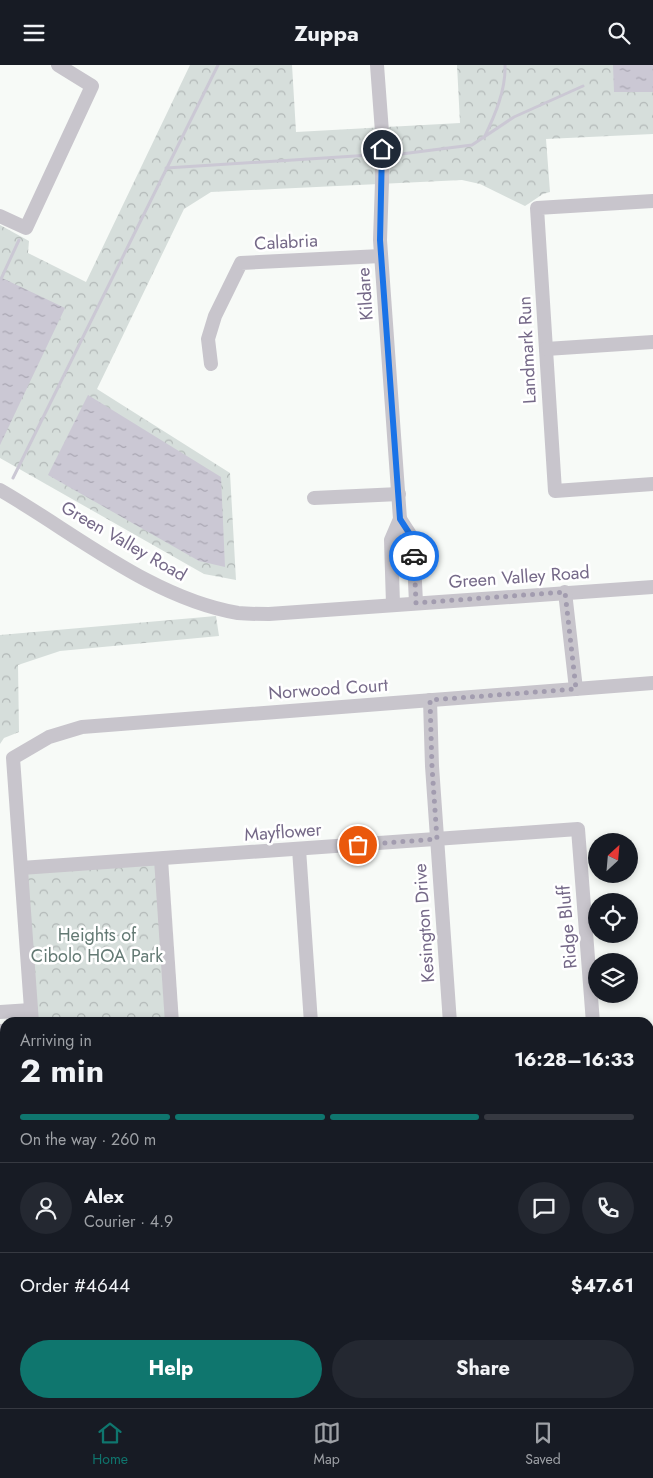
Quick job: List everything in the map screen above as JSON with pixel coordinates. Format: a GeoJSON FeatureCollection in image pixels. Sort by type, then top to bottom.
{"type":"FeatureCollection","features":[{"type":"Feature","properties":{"kind":"street"},"geometry":{"type":"LineString","coordinates":[[0,216],[26,228],[92,86],[58,65]]}},
{"type":"Feature","properties":{"kind":"street","name":"Kildare"},"geometry":{"type":"LineString","coordinates":[[377,65],[382,132],[381,256],[400,519],[391,540],[393,604]]}},
{"type":"Feature","properties":{"kind":"street","name":"Landmark Run"},"geometry":{"type":"LineString","coordinates":[[653,201],[538,208],[555,491],[653,484]]}},
{"type":"Feature","properties":{"kind":"street","name":"Calabria"},"geometry":{"type":"LineString","coordinates":[[211,364],[208,339],[216,316],[241,263],[381,256]]}},
{"type":"Feature","properties":{"kind":"street"},"geometry":{"type":"LineString","coordinates":[[546,349],[653,342]]}},
{"type":"Feature","properties":{"kind":"street","name":"Green Valley Road"},"geometry":{"type":"LineString","coordinates":[[0,490],[117,562],[165,589],[202,604],[240,613],[269,614],[653,587]]}},
{"type":"Feature","properties":{"kind":"street"},"geometry":{"type":"LineString","coordinates":[[314,498],[399,494]]}},
{"type":"Feature","properties":{"kind":"street","name":"Kildare"},"geometry":{"type":"LineString","coordinates":[[400,519],[413,539],[416,603]]}},
{"type":"Feature","properties":{"kind":"street"},"geometry":{"type":"LineString","coordinates":[[391,562],[414,560]]}},
{"type":"Feature","properties":{"kind":"street"},"geometry":{"type":"LineString","coordinates":[[565,592],[576,689]]}},
{"type":"Feature","properties":{"kind":"street","name":"Norwood Court"},"geometry":{"type":"LineString","coordinates":[[21,868],[13,758],[49,737],[82,727],[653,683]]}},
{"type":"Feature","properties":{"kind":"street","name":"Kesington Drive"},"geometry":{"type":"LineString","coordinates":[[430,700],[432,767],[450,1017]]}},
{"type":"Feature","properties":{"kind":"street","name":"Mayflower"},"geometry":{"type":"LineString","coordinates":[[21,868],[578,829]]}},
{"type":"Feature","properties":{"kind":"street","name":"Ridge Bluff"},"geometry":{"type":"LineString","coordinates":[[578,829],[593,1017]]}},
{"type":"Feature","properties":{"kind":"street"},"geometry":{"type":"LineString","coordinates":[[299,849],[311,1017]]}},
{"type":"Feature","properties":{"kind":"street"},"geometry":{"type":"LineString","coordinates":[[161,859],[172,1017]]}},
{"type":"Feature","properties":{"kind":"street"},"geometry":{"type":"LineString","coordinates":[[0,1012],[32,1016],[21,868]]}},
{"type":"Feature","properties":{"kind":"green space"},"geometry":{"type":"Polygon","coordinates":[[[190,65],[292,65],[296,132],[460,123],[457,65],[653,65],[653,134],[546,139],[550,192],[543,194],[525,206],[480,184],[462,180],[211,192],[184,209],[97,389],[230,473],[236,580],[204,574],[0,458],[0,225],[29,241],[28,253],[86,282],[190,65]]]}},
{"type":"Feature","properties":{"kind":"green space"},"geometry":{"type":"Polygon","coordinates":[[[216,616],[219,636],[60,651],[18,665],[19,732],[4,738],[0,744],[0,635],[216,616]]]}},
{"type":"Feature","properties":{"kind":"green space","name":"Heights of Cibolo HOA Park"},"geometry":{"type":"Polygon","coordinates":[[[161,859],[172,1017],[33,1017],[21,868],[161,859]]]}},
{"type":"Feature","properties":{"kind":"water"},"geometry":{"type":"Polygon","coordinates":[[[613,65],[653,65],[653,92],[614,92],[613,65]]]}},
{"type":"Feature","properties":{"kind":"water"},"geometry":{"type":"Polygon","coordinates":[[[0,277],[65,308],[0,445],[0,277]]]}},
{"type":"Feature","properties":{"kind":"water"},"geometry":{"type":"Polygon","coordinates":[[[88,395],[221,477],[225,567],[199,561],[48,475],[88,395]]]}},
{"type":"Feature","properties":{"kind":"waterway"},"geometry":{"type":"LineString","coordinates":[[13,478],[218,65]]}},
{"type":"Feature","properties":{"kind":"waterway"},"geometry":{"type":"LineString","coordinates":[[484,138],[502,93],[505,65]]}},
{"type":"Feature","properties":{"kind":"waterway"},"geometry":{"type":"LineString","coordinates":[[401,154],[472,145],[514,117],[583,86]]}},
{"type":"Feature","properties":{"kind":"waterway"},"geometry":{"type":"LineString","coordinates":[[166,168],[371,155]]}},
{"type":"Feature","properties":{"kind":"waterway"},"geometry":{"type":"LineString","coordinates":[[0,281],[19,240]]}},
{"type":"Feature","properties":{"kind":"way so far"},"geometry":{"type":"LineString","coordinates":[[358,845],[437,839],[430,700],[576,689],[565,592],[416,603],[414,556]]}},
{"type":"Feature","properties":{"kind":"route"},"geometry":{"type":"LineString","coordinates":[[382,149],[380,240],[400,519],[413,539],[414,556]]}}]}
